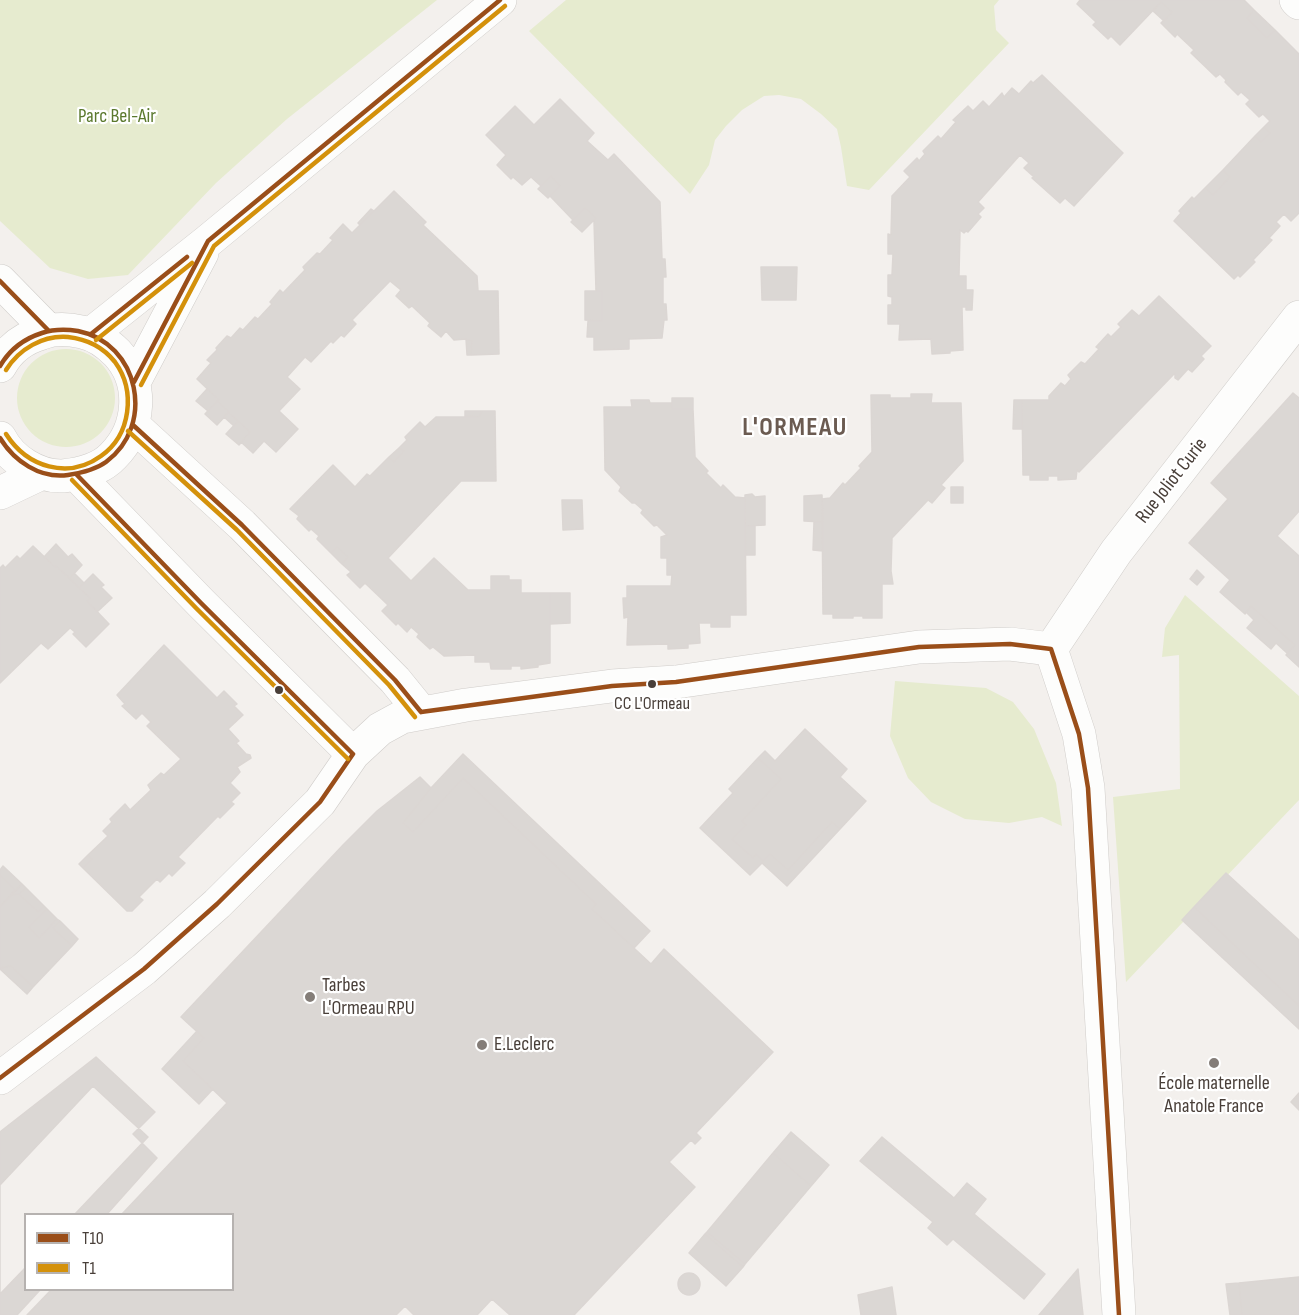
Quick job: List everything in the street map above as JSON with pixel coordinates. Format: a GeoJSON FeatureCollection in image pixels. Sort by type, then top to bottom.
{"type":"FeatureCollection","features":[{"type":"Feature","properties":{"kind":"street"},"geometry":{"type":"LineString","coordinates":[[91,334],[208,241],[500,0]]}},
{"type":"Feature","properties":{"kind":"street"},"geometry":{"type":"LineString","coordinates":[[134,382],[208,241]]}},
{"type":"Feature","properties":{"kind":"street"},"geometry":{"type":"LineString","coordinates":[[0,280],[48,330]]}},
{"type":"Feature","properties":{"kind":"street","name":"Rue Joliot Curie"},"geometry":{"type":"LineString","coordinates":[[1051,649],[1116,552],[1299,317]]}},
{"type":"Feature","properties":{"kind":"street"},"geometry":{"type":"LineString","coordinates":[[0,366],[14,347],[30,336],[48,330],[70,329],[91,334],[110,346],[125,362],[134,382],[137,404],[133,425],[124,443],[112,458],[96,468],[77,475],[59,476],[42,473],[21,462],[4,446],[0,438]]}},
{"type":"Feature","properties":{"kind":"street"},"geometry":{"type":"LineString","coordinates":[[133,425],[242,525],[395,680],[421,712]]}},
{"type":"Feature","properties":{"kind":"street"},"geometry":{"type":"LineString","coordinates":[[0,493],[42,473]]}},
{"type":"Feature","properties":{"kind":"street"},"geometry":{"type":"LineString","coordinates":[[77,475],[353,754]]}},
{"type":"Feature","properties":{"kind":"street"},"geometry":{"type":"LineString","coordinates":[[0,1078],[144,969],[217,904],[320,801],[353,754],[380,729],[402,717],[466,705],[601,687],[676,682],[919,647],[1010,644],[1051,649],[1079,734],[1088,788],[1119,1315]]}},
{"type":"Feature","properties":{"kind":"green space","name":"Parc Bel-Air"},"geometry":{"type":"Polygon","coordinates":[[[0,0],[437,0],[287,119],[216,183],[128,275],[88,279],[50,268],[0,221],[0,0]]]}},
{"type":"Feature","properties":{"kind":"green space"},"geometry":{"type":"Polygon","coordinates":[[[566,0],[999,0],[994,6],[996,30],[1009,43],[869,190],[847,186],[837,129],[801,99],[779,95],[764,96],[742,110],[726,126],[715,140],[709,165],[690,194],[529,31],[566,0]]]}},
{"type":"Feature","properties":{"kind":"green space"},"geometry":{"type":"Polygon","coordinates":[[[66,349],[85,352],[101,363],[112,379],[115,398],[112,417],[101,433],[85,444],[66,447],[47,444],[31,433],[20,417],[17,398],[20,379],[31,363],[47,352],[66,349]]]}},
{"type":"Feature","properties":{"kind":"green space"},"geometry":{"type":"Polygon","coordinates":[[[1185,595],[1299,696],[1299,800],[1126,982],[1113,797],[1180,789],[1179,655],[1162,657],[1165,628],[1185,595]]]}},
{"type":"Feature","properties":{"kind":"green space"},"geometry":{"type":"Polygon","coordinates":[[[895,681],[986,688],[1013,702],[1034,729],[1056,783],[1062,826],[1042,817],[1009,823],[965,819],[931,802],[908,778],[890,736],[895,681]]]}},
{"type":"Feature","properties":{"kind":"building"},"geometry":{"type":"Polygon","coordinates":[[[1080,0],[1244,0],[1254,10],[1247,18],[1267,38],[1275,30],[1299,54],[1299,213],[1291,221],[1284,214],[1276,222],[1280,226],[1269,238],[1272,240],[1240,277],[1238,275],[1234,279],[1174,221],[1181,213],[1179,211],[1192,197],[1194,199],[1205,188],[1213,195],[1230,177],[1223,170],[1255,136],[1261,142],[1270,133],[1264,127],[1270,121],[1263,114],[1259,117],[1246,104],[1250,100],[1241,92],[1238,95],[1220,74],[1216,77],[1191,53],[1194,50],[1177,34],[1175,37],[1161,23],[1172,12],[1161,2],[1120,45],[1111,36],[1108,39],[1093,25],[1096,22],[1077,4],[1080,0]]]}},
{"type":"Feature","properties":{"kind":"building"},"geometry":{"type":"Polygon","coordinates":[[[1161,2],[1172,12],[1164,21],[1153,11],[1161,2]]]}},
{"type":"Feature","properties":{"kind":"building"},"geometry":{"type":"Polygon","coordinates":[[[1254,10],[1275,30],[1267,38],[1247,18],[1254,10]]]}},
{"type":"Feature","properties":{"kind":"building"},"geometry":{"type":"Polygon","coordinates":[[[1042,75],[1123,153],[1074,206],[1065,198],[1060,203],[1032,178],[1034,177],[1024,168],[1029,163],[1020,155],[978,202],[984,208],[978,214],[981,217],[968,232],[964,233],[960,230],[959,276],[966,276],[966,290],[973,290],[972,310],[962,307],[963,350],[932,354],[931,339],[899,340],[900,324],[888,324],[888,305],[892,305],[892,297],[888,296],[888,275],[892,275],[893,254],[888,254],[888,234],[891,235],[892,196],[910,177],[904,171],[917,158],[919,161],[925,154],[923,151],[938,136],[941,139],[956,122],[953,120],[968,106],[973,111],[983,101],[989,107],[1002,93],[1004,97],[1012,88],[1019,94],[1031,81],[1033,83],[1042,75]]]}},
{"type":"Feature","properties":{"kind":"building"},"geometry":{"type":"Polygon","coordinates":[[[560,99],[594,133],[587,141],[608,160],[614,154],[660,202],[662,259],[665,259],[666,277],[663,277],[663,304],[666,304],[667,320],[664,320],[662,338],[629,339],[629,349],[594,350],[594,337],[587,337],[588,321],[602,321],[602,291],[596,291],[594,221],[596,218],[585,208],[573,220],[550,196],[560,186],[551,176],[541,186],[531,177],[522,185],[513,177],[511,179],[497,165],[506,155],[486,135],[515,106],[534,125],[560,99]]]}},
{"type":"Feature","properties":{"kind":"building"},"geometry":{"type":"Polygon","coordinates":[[[1264,127],[1270,133],[1261,142],[1255,136],[1264,127]]]}},
{"type":"Feature","properties":{"kind":"building"},"geometry":{"type":"Polygon","coordinates":[[[1223,170],[1230,177],[1213,195],[1205,188],[1223,170]]]}},
{"type":"Feature","properties":{"kind":"building"},"geometry":{"type":"Polygon","coordinates":[[[551,176],[560,186],[548,198],[538,189],[551,176]]]}},
{"type":"Feature","properties":{"kind":"building"},"geometry":{"type":"Polygon","coordinates":[[[394,191],[426,222],[423,225],[477,276],[478,291],[498,291],[499,354],[471,355],[472,341],[454,340],[446,331],[441,337],[428,326],[430,323],[412,306],[409,308],[396,296],[401,290],[390,281],[352,320],[356,324],[344,337],[341,335],[333,343],[331,341],[311,362],[305,357],[287,377],[300,389],[279,411],[298,429],[276,452],[264,441],[253,453],[241,442],[250,432],[197,379],[211,363],[207,360],[227,336],[231,338],[240,328],[243,330],[255,317],[258,319],[272,304],[270,302],[280,290],[283,293],[305,270],[303,267],[333,240],[330,238],[343,224],[352,233],[394,191]]]}},
{"type":"Feature","properties":{"kind":"building"},"geometry":{"type":"Polygon","coordinates":[[[585,208],[596,218],[582,232],[571,222],[585,208]]]}},
{"type":"Feature","properties":{"kind":"building"},"geometry":{"type":"Polygon","coordinates":[[[371,209],[374,211],[360,225],[358,223],[371,209]]]}},
{"type":"Feature","properties":{"kind":"building"},"geometry":{"type":"Polygon","coordinates":[[[761,267],[797,267],[796,300],[762,300],[761,267]]]}},
{"type":"Feature","properties":{"kind":"building"},"geometry":{"type":"Polygon","coordinates":[[[585,291],[602,291],[602,321],[585,320],[585,291]]]}},
{"type":"Feature","properties":{"kind":"building"},"geometry":{"type":"Polygon","coordinates":[[[1159,296],[1211,346],[1201,356],[1204,359],[1192,372],[1188,369],[1178,380],[1175,378],[1175,373],[1079,472],[1077,470],[1076,479],[1058,480],[1058,476],[1048,476],[1048,480],[1030,480],[1030,475],[1023,475],[1022,400],[1049,400],[1049,396],[1061,383],[1065,386],[1071,379],[1068,375],[1081,362],[1085,364],[1099,349],[1096,347],[1108,334],[1111,337],[1121,327],[1118,324],[1132,310],[1139,316],[1159,296]]]}},
{"type":"Feature","properties":{"kind":"building"},"geometry":{"type":"Polygon","coordinates":[[[466,339],[472,341],[471,355],[467,355],[466,339]]]}},
{"type":"Feature","properties":{"kind":"building"},"geometry":{"type":"Polygon","coordinates":[[[207,389],[219,400],[208,411],[196,401],[207,389]]]}},
{"type":"Feature","properties":{"kind":"building"},"geometry":{"type":"Polygon","coordinates":[[[1293,393],[1299,398],[1299,511],[1277,536],[1299,556],[1299,667],[1286,655],[1295,645],[1251,606],[1245,614],[1220,592],[1230,580],[1189,543],[1228,499],[1211,483],[1293,393]]]}},
{"type":"Feature","properties":{"kind":"building"},"geometry":{"type":"Polygon","coordinates":[[[911,394],[932,394],[931,403],[961,403],[963,461],[941,485],[945,488],[932,503],[928,500],[892,538],[893,584],[882,584],[882,618],[853,616],[853,618],[833,618],[833,614],[823,614],[822,499],[830,498],[843,483],[845,485],[872,452],[871,395],[911,398],[911,394]]]}},
{"type":"Feature","properties":{"kind":"building"},"geometry":{"type":"Polygon","coordinates":[[[672,398],[693,398],[693,409],[672,409],[672,398]]]}},
{"type":"Feature","properties":{"kind":"building"},"geometry":{"type":"Polygon","coordinates":[[[631,400],[671,403],[672,409],[693,409],[695,457],[708,471],[706,473],[721,488],[723,485],[735,497],[745,498],[746,615],[730,615],[730,627],[711,627],[711,623],[699,623],[700,643],[688,644],[688,648],[668,649],[668,644],[627,645],[628,617],[624,618],[623,598],[627,598],[627,586],[671,586],[672,575],[667,575],[667,558],[661,558],[661,537],[667,535],[641,513],[643,510],[619,491],[621,487],[605,470],[604,407],[632,407],[631,400]]]}},
{"type":"Feature","properties":{"kind":"building"},"geometry":{"type":"Polygon","coordinates":[[[1014,400],[1022,400],[1022,429],[1013,429],[1014,400]]]}},
{"type":"Feature","properties":{"kind":"building"},"geometry":{"type":"Polygon","coordinates":[[[217,401],[229,412],[217,425],[205,414],[217,401]]]}},
{"type":"Feature","properties":{"kind":"building"},"geometry":{"type":"Polygon","coordinates":[[[465,411],[482,411],[479,417],[465,416],[465,411]]]}},
{"type":"Feature","properties":{"kind":"building"},"geometry":{"type":"Polygon","coordinates":[[[482,411],[495,411],[496,481],[461,481],[388,558],[411,581],[434,558],[468,590],[491,590],[491,576],[509,576],[509,580],[521,580],[521,593],[550,593],[550,663],[538,665],[538,667],[521,669],[521,666],[511,666],[511,669],[491,669],[490,662],[475,662],[475,655],[444,656],[433,647],[430,649],[417,637],[419,634],[411,627],[407,632],[382,611],[388,605],[365,583],[360,588],[347,575],[351,572],[342,564],[348,557],[337,547],[331,553],[317,539],[319,536],[311,529],[309,531],[297,519],[299,516],[290,509],[333,465],[355,487],[367,474],[370,476],[389,457],[394,462],[404,451],[399,448],[407,440],[405,437],[420,422],[425,427],[436,417],[479,417],[482,411]]]}},
{"type":"Feature","properties":{"kind":"building"},"geometry":{"type":"Polygon","coordinates":[[[228,412],[238,421],[234,426],[224,417],[228,412]]]}},
{"type":"Feature","properties":{"kind":"building"},"geometry":{"type":"Polygon","coordinates":[[[238,421],[250,432],[239,445],[226,434],[238,421]]]}},
{"type":"Feature","properties":{"kind":"building"},"geometry":{"type":"Polygon","coordinates":[[[399,448],[404,451],[394,462],[389,457],[399,448]]]}},
{"type":"Feature","properties":{"kind":"building"},"geometry":{"type":"Polygon","coordinates":[[[951,487],[963,487],[963,503],[951,503],[951,487]]]}},
{"type":"Feature","properties":{"kind":"building"},"geometry":{"type":"Polygon","coordinates":[[[752,494],[755,497],[765,496],[765,525],[745,526],[745,495],[752,494]]]}},
{"type":"Feature","properties":{"kind":"building"},"geometry":{"type":"Polygon","coordinates":[[[822,495],[823,522],[804,521],[804,496],[822,495]]]}},
{"type":"Feature","properties":{"kind":"building"},"geometry":{"type":"Polygon","coordinates":[[[562,500],[582,500],[583,529],[563,530],[562,500]]]}},
{"type":"Feature","properties":{"kind":"building"},"geometry":{"type":"Polygon","coordinates":[[[814,522],[823,522],[823,551],[813,550],[814,522]]]}},
{"type":"Feature","properties":{"kind":"building"},"geometry":{"type":"Polygon","coordinates":[[[745,526],[755,526],[755,555],[745,555],[745,526]]]}},
{"type":"Feature","properties":{"kind":"building"},"geometry":{"type":"Polygon","coordinates":[[[56,544],[68,557],[72,554],[82,565],[70,578],[44,557],[56,544]]]}},
{"type":"Feature","properties":{"kind":"building"},"geometry":{"type":"Polygon","coordinates":[[[33,546],[90,598],[87,601],[109,624],[86,647],[70,628],[48,649],[41,643],[0,683],[0,568],[3,565],[5,568],[17,556],[20,559],[33,546]]]}},
{"type":"Feature","properties":{"kind":"building"},"geometry":{"type":"Polygon","coordinates":[[[337,547],[348,557],[342,564],[331,553],[337,547]]]}},
{"type":"Feature","properties":{"kind":"building"},"geometry":{"type":"Polygon","coordinates":[[[1197,570],[1204,577],[1197,585],[1190,579],[1197,570]]]}},
{"type":"Feature","properties":{"kind":"building"},"geometry":{"type":"Polygon","coordinates":[[[74,573],[84,583],[79,588],[70,578],[74,573]]]}},
{"type":"Feature","properties":{"kind":"building"},"geometry":{"type":"Polygon","coordinates":[[[93,574],[112,598],[97,612],[87,601],[90,598],[79,588],[93,574]]]}},
{"type":"Feature","properties":{"kind":"building"},"geometry":{"type":"Polygon","coordinates":[[[550,593],[570,593],[570,623],[550,624],[550,593]]]}},
{"type":"Feature","properties":{"kind":"building"},"geometry":{"type":"Polygon","coordinates":[[[1251,606],[1295,645],[1287,653],[1276,643],[1271,649],[1247,628],[1254,620],[1246,612],[1251,606]]]}},
{"type":"Feature","properties":{"kind":"building"},"geometry":{"type":"Polygon","coordinates":[[[164,645],[217,698],[224,691],[237,704],[234,706],[243,715],[228,729],[239,741],[236,743],[251,758],[237,767],[240,772],[230,783],[240,793],[231,802],[234,804],[220,818],[218,816],[178,857],[185,863],[172,876],[169,873],[160,882],[157,879],[139,897],[143,900],[132,911],[127,911],[83,868],[92,859],[88,855],[108,836],[103,831],[112,822],[110,819],[125,804],[130,810],[151,790],[148,785],[161,773],[164,775],[181,759],[147,726],[151,722],[142,713],[136,719],[122,706],[125,704],[117,695],[164,645]]]}},
{"type":"Feature","properties":{"kind":"building"},"geometry":{"type":"Polygon","coordinates":[[[805,729],[847,769],[840,777],[866,801],[840,829],[832,822],[788,870],[770,854],[763,861],[756,854],[753,858],[732,839],[746,825],[742,821],[781,779],[758,758],[765,751],[775,761],[805,729]]]}},
{"type":"Feature","properties":{"kind":"building"},"geometry":{"type":"Polygon","coordinates":[[[463,754],[650,931],[634,948],[592,909],[596,904],[463,778],[413,832],[403,823],[431,788],[463,754]]]}},
{"type":"Feature","properties":{"kind":"building"},"geometry":{"type":"Polygon","coordinates":[[[758,758],[781,779],[742,821],[746,825],[732,839],[753,858],[756,854],[763,861],[770,854],[788,870],[832,822],[840,829],[787,886],[762,863],[750,875],[700,828],[733,793],[729,789],[758,758]]]}},
{"type":"Feature","properties":{"kind":"building","name":"E.Leclerc"},"geometry":{"type":"Polygon","coordinates":[[[420,777],[431,788],[403,823],[413,832],[463,778],[596,904],[592,909],[651,964],[664,949],[773,1052],[696,1133],[701,1138],[695,1144],[691,1140],[669,1162],[695,1187],[574,1315],[510,1315],[492,1299],[477,1315],[414,1315],[405,1306],[396,1315],[27,1315],[50,1291],[234,1291],[234,1213],[123,1213],[227,1103],[183,1061],[204,1038],[181,1017],[377,811],[420,777]]]}},
{"type":"Feature","properties":{"kind":"building"},"geometry":{"type":"Polygon","coordinates":[[[88,855],[92,859],[83,868],[79,864],[88,855]]]}},
{"type":"Feature","properties":{"kind":"building"},"geometry":{"type":"Polygon","coordinates":[[[3,866],[22,884],[15,890],[0,875],[3,866]]]}},
{"type":"Feature","properties":{"kind":"building"},"geometry":{"type":"Polygon","coordinates":[[[1226,873],[1299,940],[1299,1006],[1194,907],[1226,873]]]}},
{"type":"Feature","properties":{"kind":"building"},"geometry":{"type":"Polygon","coordinates":[[[0,875],[15,890],[0,907],[0,875]]]}},
{"type":"Feature","properties":{"kind":"building"},"geometry":{"type":"Polygon","coordinates":[[[22,884],[26,888],[19,894],[12,895],[22,884]]]}},
{"type":"Feature","properties":{"kind":"building"},"geometry":{"type":"Polygon","coordinates":[[[26,888],[44,906],[38,912],[19,894],[26,888]]]}},
{"type":"Feature","properties":{"kind":"building"},"geometry":{"type":"Polygon","coordinates":[[[19,894],[38,912],[44,906],[47,909],[29,927],[39,938],[57,919],[60,921],[53,928],[72,946],[33,987],[11,966],[0,968],[0,907],[12,895],[19,894]]]}},
{"type":"Feature","properties":{"kind":"building"},"geometry":{"type":"Polygon","coordinates":[[[1194,907],[1299,1006],[1299,1029],[1182,920],[1194,907]]]}},
{"type":"Feature","properties":{"kind":"building"},"geometry":{"type":"Polygon","coordinates":[[[47,909],[57,919],[39,938],[29,927],[47,909]]]}},
{"type":"Feature","properties":{"kind":"building"},"geometry":{"type":"Polygon","coordinates":[[[60,921],[78,939],[72,946],[53,928],[60,921]]]}},
{"type":"Feature","properties":{"kind":"building"},"geometry":{"type":"Polygon","coordinates":[[[11,966],[33,987],[27,994],[0,969],[11,966]]]}},
{"type":"Feature","properties":{"kind":"building"},"geometry":{"type":"Polygon","coordinates":[[[197,1031],[204,1038],[183,1061],[213,1089],[199,1104],[162,1069],[197,1031]]]}},
{"type":"Feature","properties":{"kind":"building"},"geometry":{"type":"Polygon","coordinates":[[[96,1057],[155,1112],[133,1134],[157,1158],[108,1213],[24,1213],[24,1291],[39,1291],[17,1315],[0,1315],[0,1132],[96,1057]]]}},
{"type":"Feature","properties":{"kind":"building"},"geometry":{"type":"Polygon","coordinates":[[[93,1086],[148,1137],[76,1213],[24,1213],[24,1269],[0,1294],[0,1185],[93,1086]]]}},
{"type":"Feature","properties":{"kind":"building"},"geometry":{"type":"Polygon","coordinates":[[[1299,1093],[1299,1110],[1291,1102],[1299,1093]]]}},
{"type":"Feature","properties":{"kind":"building"},"geometry":{"type":"Polygon","coordinates":[[[791,1132],[829,1165],[811,1186],[773,1153],[791,1132]]]}},
{"type":"Feature","properties":{"kind":"building"},"geometry":{"type":"Polygon","coordinates":[[[882,1137],[954,1198],[967,1183],[986,1199],[974,1214],[1045,1274],[1024,1299],[953,1239],[947,1245],[928,1228],[933,1222],[860,1161],[882,1137]]]}},
{"type":"Feature","properties":{"kind":"building"},"geometry":{"type":"Polygon","coordinates":[[[773,1153],[811,1186],[745,1264],[707,1232],[773,1153]]]}},
{"type":"Feature","properties":{"kind":"building"},"geometry":{"type":"Polygon","coordinates":[[[707,1232],[745,1264],[743,1267],[705,1234],[707,1232]]]}},
{"type":"Feature","properties":{"kind":"building"},"geometry":{"type":"Polygon","coordinates":[[[705,1234],[743,1267],[726,1286],[689,1253],[705,1234]]]}},
{"type":"Feature","properties":{"kind":"building"},"geometry":{"type":"Polygon","coordinates":[[[1078,1269],[1083,1315],[1039,1315],[1078,1269]]]}},
{"type":"Feature","properties":{"kind":"building"},"geometry":{"type":"Polygon","coordinates":[[[689,1273],[697,1276],[700,1284],[697,1292],[689,1295],[681,1292],[678,1284],[681,1276],[689,1273]]]}},
{"type":"Feature","properties":{"kind":"building"},"geometry":{"type":"Polygon","coordinates":[[[1299,1277],[1299,1315],[1242,1315],[1239,1283],[1299,1277]]]}},
{"type":"Feature","properties":{"kind":"building"},"geometry":{"type":"Polygon","coordinates":[[[1239,1283],[1242,1315],[1230,1315],[1226,1284],[1239,1283]]]}},
{"type":"Feature","properties":{"kind":"building"},"geometry":{"type":"Polygon","coordinates":[[[892,1287],[896,1315],[861,1315],[858,1295],[892,1287]]]}},
{"type":"Feature","properties":{"kind":"transit line","name":"T10"},"geometry":{"type":"LineString","coordinates":[[134,382],[208,241],[500,0]]}},
{"type":"Feature","properties":{"kind":"transit line","name":"T1"},"geometry":{"type":"LineString","coordinates":[[141,385],[214,246],[505,6]]}},
{"type":"Feature","properties":{"kind":"transit line","name":"T10"},"geometry":{"type":"LineString","coordinates":[[91,334],[187,257]]}},
{"type":"Feature","properties":{"kind":"transit line","name":"T1"},"geometry":{"type":"LineString","coordinates":[[96,340],[192,263]]}},
{"type":"Feature","properties":{"kind":"transit line","name":"T10"},"geometry":{"type":"LineString","coordinates":[[0,281],[48,330]]}},
{"type":"Feature","properties":{"kind":"transit line","name":"T10"},"geometry":{"type":"LineString","coordinates":[[0,366],[13,350],[35,335],[55,330],[78,331],[99,339],[115,351],[127,368],[134,387],[135,407],[131,428],[122,446],[102,465],[78,473],[58,476],[29,467],[20,461],[0,438]]}},
{"type":"Feature","properties":{"kind":"transit line","name":"T1"},"geometry":{"type":"LineString","coordinates":[[6,370],[11,362],[32,345],[50,338],[75,338],[100,348],[115,362],[122,374],[128,399],[124,425],[119,437],[101,456],[75,467],[62,468],[37,462],[25,455],[6,434]]}},
{"type":"Feature","properties":{"kind":"transit line","name":"T10"},"geometry":{"type":"LineString","coordinates":[[133,425],[242,525],[395,680],[421,712]]}},
{"type":"Feature","properties":{"kind":"transit line","name":"T1"},"geometry":{"type":"LineString","coordinates":[[128,431],[237,530],[389,685],[415,717]]}},
{"type":"Feature","properties":{"kind":"transit line","name":"T10"},"geometry":{"type":"LineString","coordinates":[[77,475],[201,603],[353,754]]}},
{"type":"Feature","properties":{"kind":"transit line","name":"T1"},"geometry":{"type":"LineString","coordinates":[[72,480],[196,608],[348,759]]}},
{"type":"Feature","properties":{"kind":"transit line","name":"T10"},"geometry":{"type":"LineString","coordinates":[[421,712],[612,686],[676,682],[919,647],[1010,644],[1051,649]]}},
{"type":"Feature","properties":{"kind":"transit line","name":"T10"},"geometry":{"type":"LineString","coordinates":[[1051,649],[1079,734],[1088,788],[1119,1315]]}},
{"type":"Feature","properties":{"kind":"transit line","name":"T10"},"geometry":{"type":"LineString","coordinates":[[0,1078],[144,969],[217,904],[320,802],[353,754]]}},
{"type":"Feature","properties":{"kind":"place","name":"CC L'Ormeau"},"geometry":{"type":"Point","coordinates":[652,684]}},
{"type":"Feature","properties":{"kind":"place","name":"Tarbes L'Ormeau RPU"},"geometry":{"type":"Point","coordinates":[310,997]}},
{"type":"Feature","properties":{"kind":"place","name":"E.Leclerc"},"geometry":{"type":"Point","coordinates":[482,1045]}},
{"type":"Feature","properties":{"kind":"place","name":"École maternelle Anatole France"},"geometry":{"type":"Point","coordinates":[1214,1063]}},
{"type":"Feature","properties":{"kind":"district","name":"L'ORMEAU"},"geometry":{"type":"Point","coordinates":[795,428]}}]}
